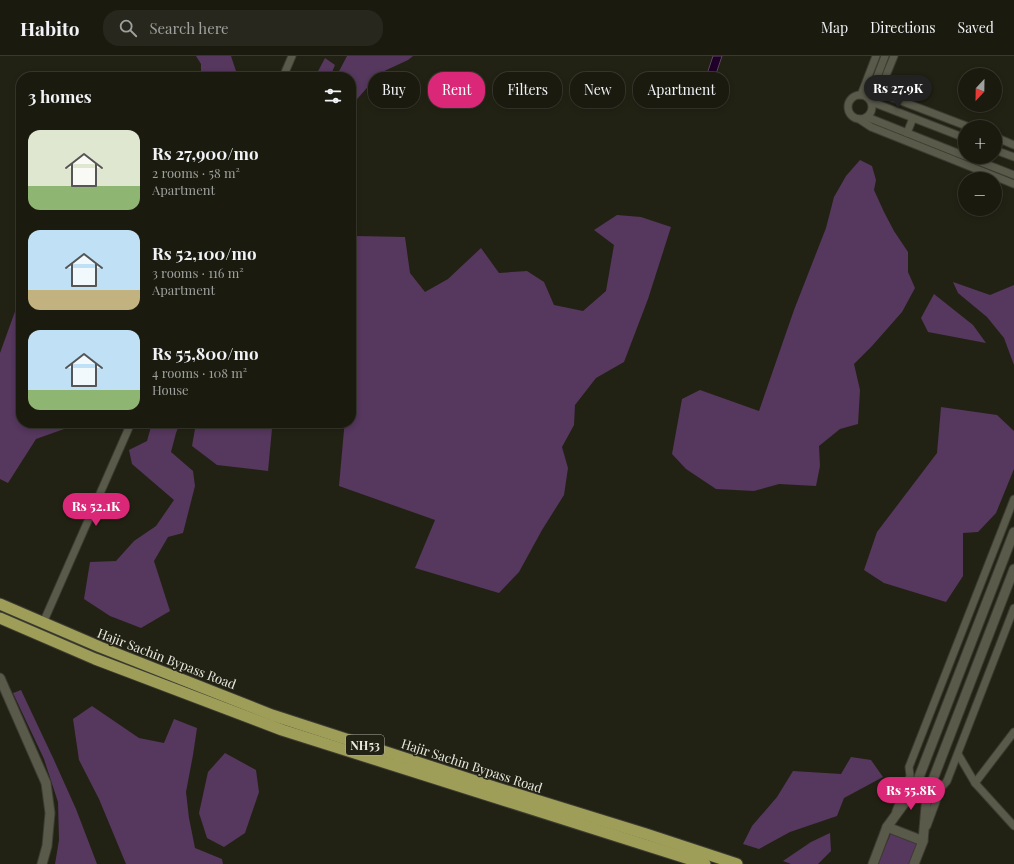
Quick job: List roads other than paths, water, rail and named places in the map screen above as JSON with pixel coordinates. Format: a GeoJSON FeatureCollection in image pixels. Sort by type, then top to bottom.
{"type":"FeatureCollection","features":[{"type":"Feature","properties":{"kind":"highway","name":"Hajir Sachin Bypass Road"},"geometry":{"type":"LineString","coordinates":[[0,604],[100,647],[272,715],[738,864]]}},
{"type":"Feature","properties":{"kind":"highway","name":"NH53"},"geometry":{"type":"LineString","coordinates":[[0,618],[95,659],[282,730],[705,864]]}},
{"type":"Feature","properties":{"kind":"street"},"geometry":{"type":"LineString","coordinates":[[285,72],[292,56]]}},
{"type":"Feature","properties":{"kind":"street"},"geometry":{"type":"LineString","coordinates":[[862,95],[876,56]]}},
{"type":"Feature","properties":{"kind":"street"},"geometry":{"type":"LineString","coordinates":[[870,100],[885,56]]}},
{"type":"Feature","properties":{"kind":"street"},"geometry":{"type":"LineString","coordinates":[[894,56],[883,83],[885,93],[888,96],[958,123]]}},
{"type":"Feature","properties":{"kind":"street"},"geometry":{"type":"LineString","coordinates":[[867,117],[873,106],[870,100],[866,96],[862,95],[852,98],[848,105],[850,112],[855,118],[871,127],[1014,184]]}},
{"type":"Feature","properties":{"kind":"street"},"geometry":{"type":"LineString","coordinates":[[870,100],[958,135]]}},
{"type":"Feature","properties":{"kind":"street"},"geometry":{"type":"LineString","coordinates":[[859,119],[867,117],[958,153]]}},
{"type":"Feature","properties":{"kind":"street"},"geometry":{"type":"LineString","coordinates":[[907,132],[913,118]]}},
{"type":"Feature","properties":{"kind":"street"},"geometry":{"type":"LineString","coordinates":[[1002,140],[1014,144]]}},
{"type":"Feature","properties":{"kind":"street"},"geometry":{"type":"LineString","coordinates":[[1002,153],[1014,157]]}},
{"type":"Feature","properties":{"kind":"street"},"geometry":{"type":"LineString","coordinates":[[986,164],[1014,175]]}},
{"type":"Feature","properties":{"kind":"street"},"geometry":{"type":"LineString","coordinates":[[43,623],[129,428]]}},
{"type":"Feature","properties":{"kind":"street"},"geometry":{"type":"LineString","coordinates":[[873,864],[910,776],[909,767],[1014,499]]}},
{"type":"Feature","properties":{"kind":"street"},"geometry":{"type":"LineString","coordinates":[[890,824],[914,790],[1014,532]]}},
{"type":"Feature","properties":{"kind":"street"},"geometry":{"type":"LineString","coordinates":[[923,837],[927,795],[1014,569]]}},
{"type":"Feature","properties":{"kind":"street"},"geometry":{"type":"LineString","coordinates":[[914,864],[941,788],[948,781],[1014,608]]}},
{"type":"Feature","properties":{"kind":"street"},"geometry":{"type":"LineString","coordinates":[[0,678],[46,783],[50,813],[47,846],[42,864]]}},
{"type":"Feature","properties":{"kind":"street"},"geometry":{"type":"LineString","coordinates":[[975,783],[1014,732]]}},
{"type":"Feature","properties":{"kind":"street"},"geometry":{"type":"LineString","coordinates":[[958,754],[975,783],[1014,826]]}},
{"type":"Feature","properties":{"kind":"street"},"geometry":{"type":"LineString","coordinates":[[890,824],[923,837]]}}]}
